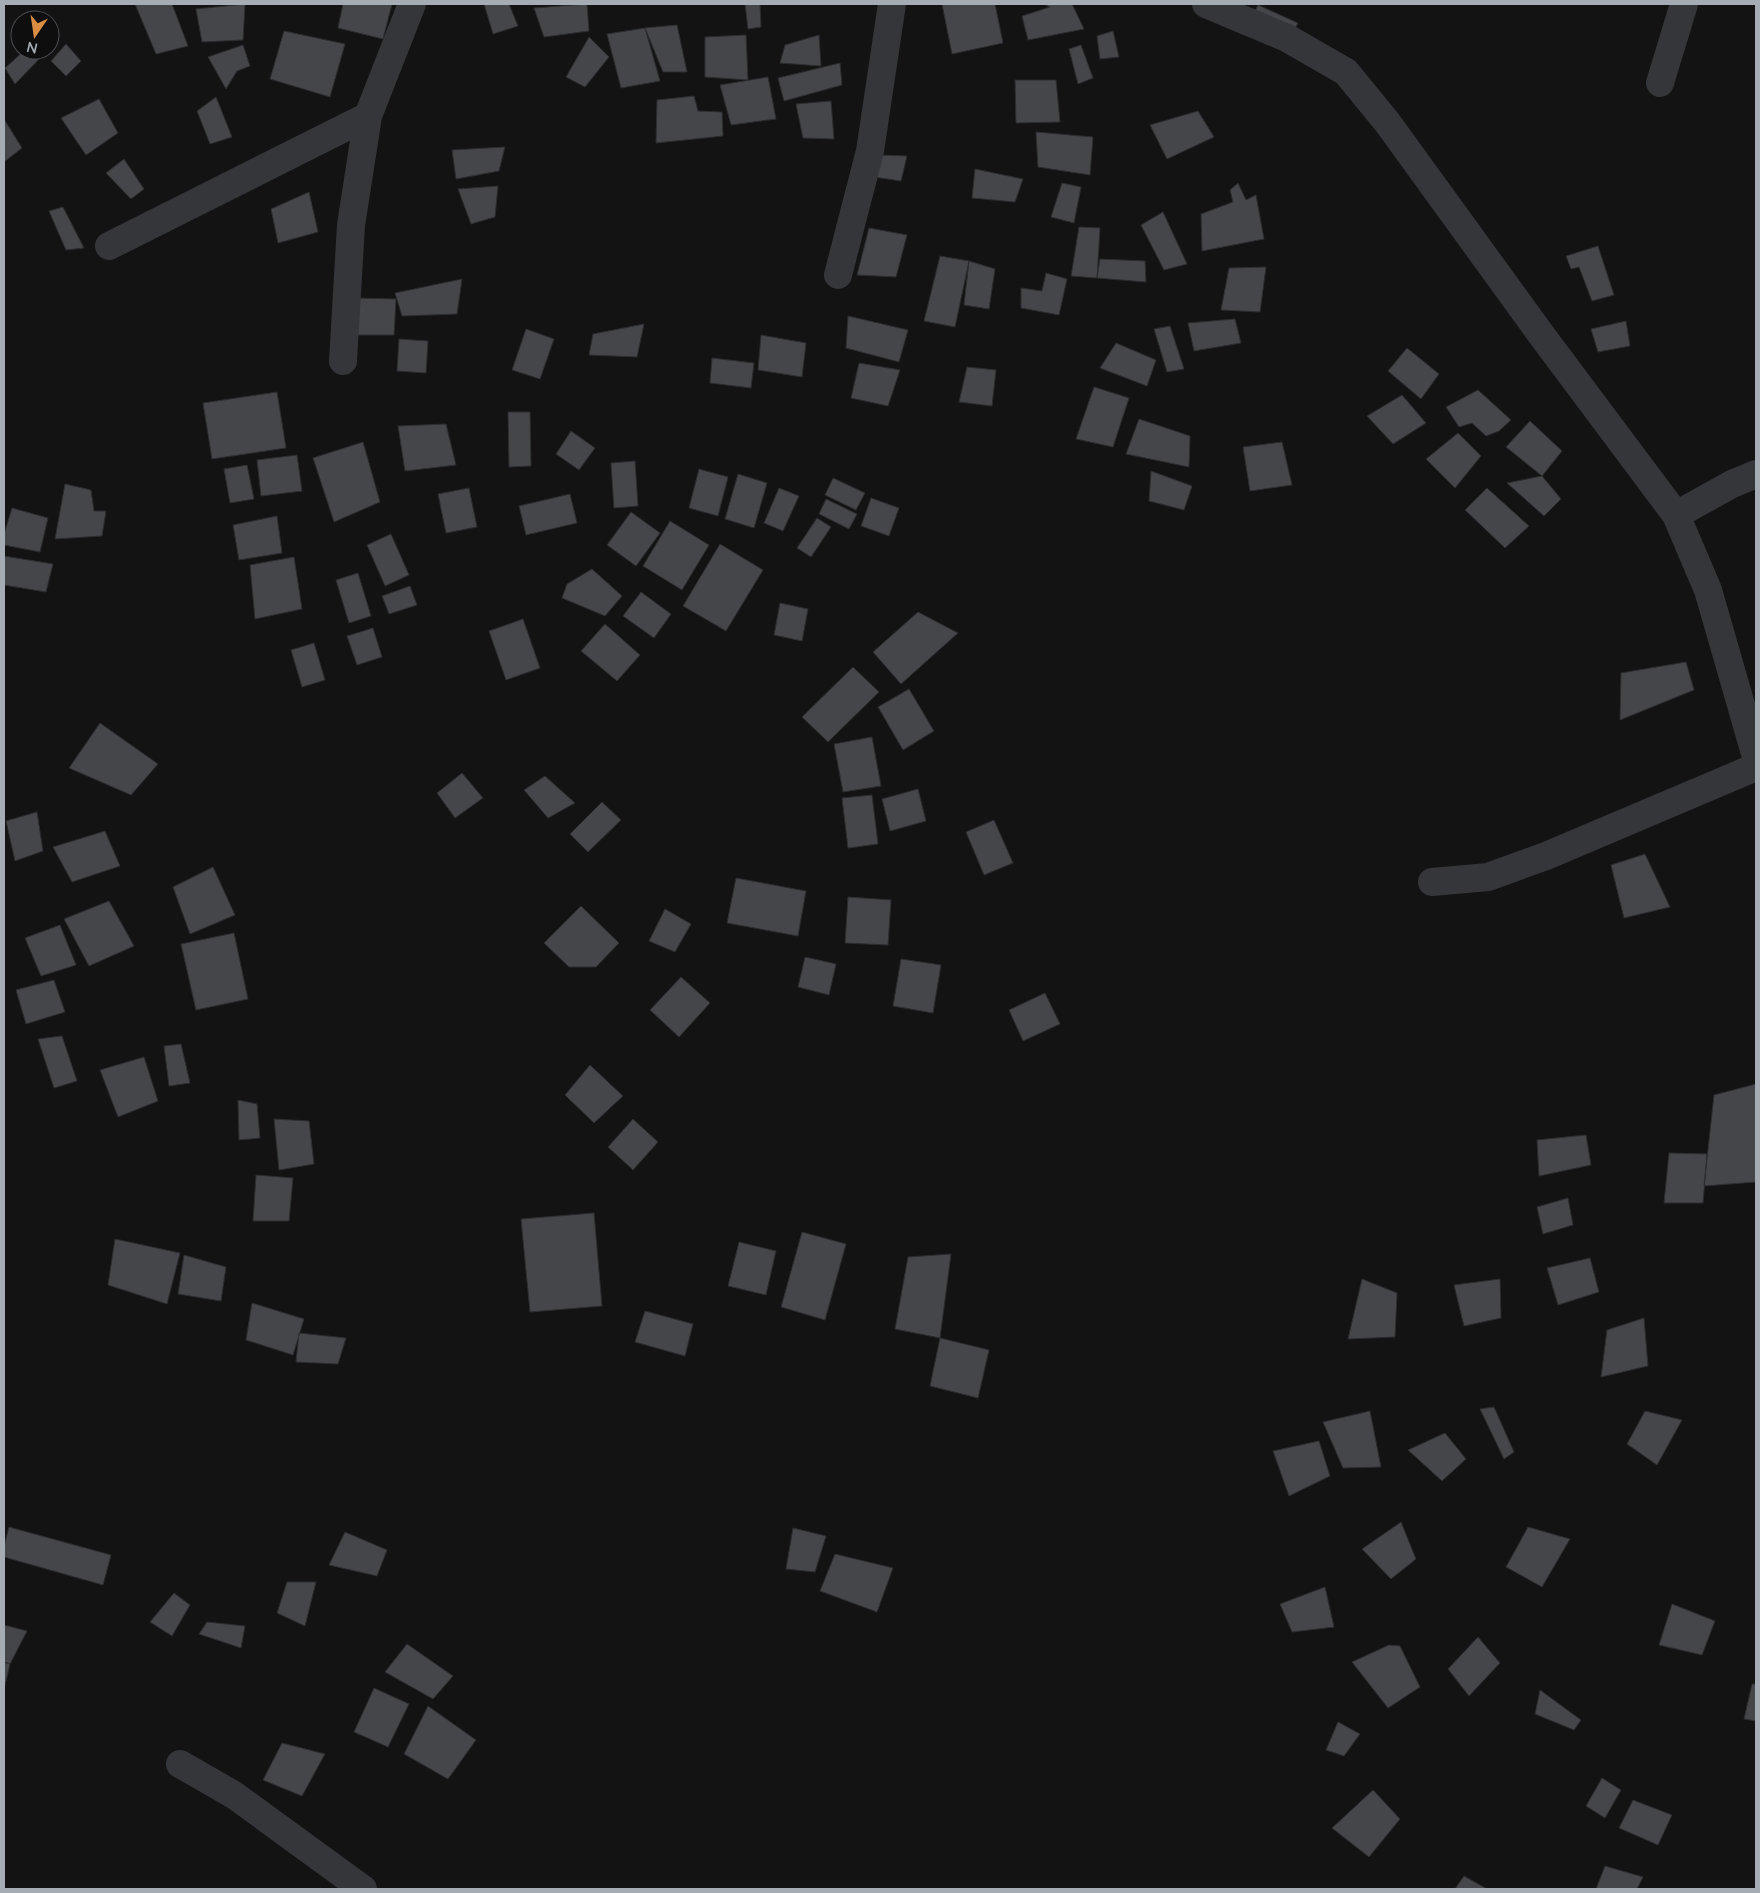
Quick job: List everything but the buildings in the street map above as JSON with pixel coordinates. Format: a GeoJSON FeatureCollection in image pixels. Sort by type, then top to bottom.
{"type":"FeatureCollection","features":[{"type":"Feature","properties":{"kind":"street"},"geometry":{"type":"LineString","coordinates":[[343,361],[351,226],[368,116],[390,54],[412,4]]}},
{"type":"Feature","properties":{"kind":"street"},"geometry":{"type":"LineString","coordinates":[[838,275],[870,150],[892,4]]}},
{"type":"Feature","properties":{"kind":"street"},"geometry":{"type":"LineString","coordinates":[[1206,4],[1287,38],[1346,72],[1387,122],[1540,334],[1676,515],[1708,590],[1749,704],[1756,757]]}},
{"type":"Feature","properties":{"kind":"street"},"geometry":{"type":"LineString","coordinates":[[1660,83],[1684,4]]}},
{"type":"Feature","properties":{"kind":"street"},"geometry":{"type":"LineString","coordinates":[[109,246],[368,116]]}},
{"type":"Feature","properties":{"kind":"street"},"geometry":{"type":"LineString","coordinates":[[1676,515],[1732,484],[1756,474]]}},
{"type":"Feature","properties":{"kind":"street"},"geometry":{"type":"LineString","coordinates":[[1432,882],[1488,877],[1546,856],[1756,766]]}},
{"type":"Feature","properties":{"kind":"street"},"geometry":{"type":"LineString","coordinates":[[180,1764],[234,1795],[363,1889]]}}]}
